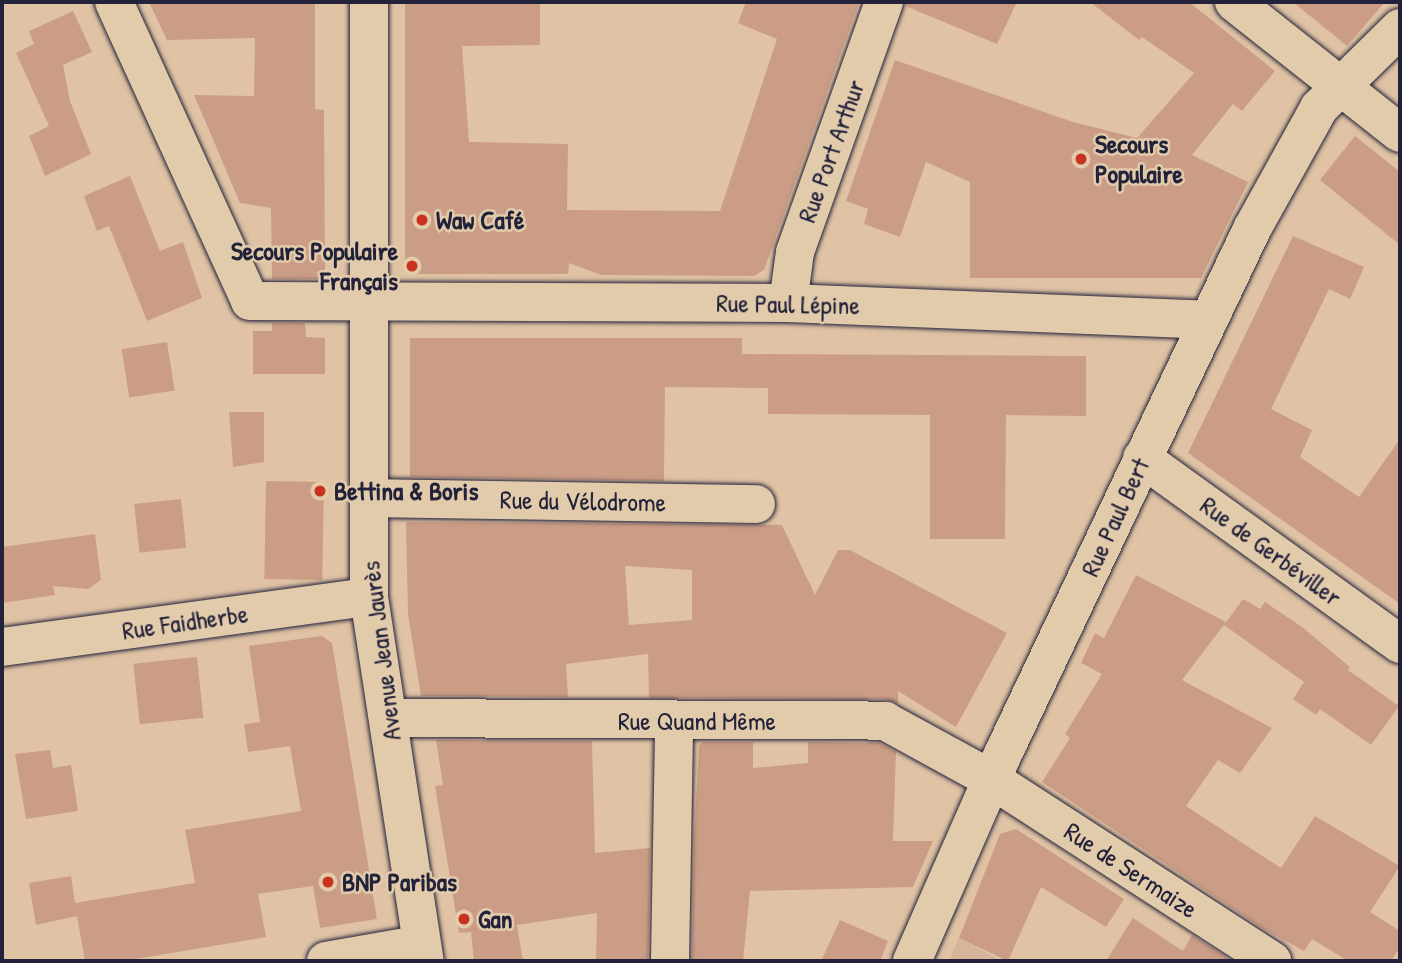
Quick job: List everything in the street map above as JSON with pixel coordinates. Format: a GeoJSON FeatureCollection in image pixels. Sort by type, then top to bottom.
{"type":"FeatureCollection","features":[{"type":"Feature","properties":{"kind":"street","name":"Rue Paul Lépine"},"geometry":{"type":"LineString","coordinates":[[114,2],[250,301],[788,303],[1208,320]]}},
{"type":"Feature","properties":{"kind":"street","name":"Avenue Jean Jaurès"},"geometry":{"type":"LineString","coordinates":[[369,2],[369,597],[423,953]]}},
{"type":"Feature","properties":{"kind":"street","name":"Rue Port Arthur"},"geometry":{"type":"LineString","coordinates":[[788,303],[795,252],[884,2]]}},
{"type":"Feature","properties":{"kind":"street"},"geometry":{"type":"LineString","coordinates":[[1234,2],[1400,133]]}},
{"type":"Feature","properties":{"kind":"street","name":"Rue Paul Bert"},"geometry":{"type":"LineString","coordinates":[[912,961],[991,779],[1208,320],[1319,108],[1400,28]]}},
{"type":"Feature","properties":{"kind":"street","name":"Rue de Gerbéviller"},"geometry":{"type":"LineString","coordinates":[[1142,458],[1400,644]]}},
{"type":"Feature","properties":{"kind":"street","name":"Rue du Vélodrome"},"geometry":{"type":"LineString","coordinates":[[369,498],[756,504]]}},
{"type":"Feature","properties":{"kind":"street","name":"Rue Faidherbe"},"geometry":{"type":"LineString","coordinates":[[2,647],[369,597]]}},
{"type":"Feature","properties":{"kind":"street","name":"Rue Quand Même"},"geometry":{"type":"LineString","coordinates":[[388,718],[885,722],[991,779]]}},
{"type":"Feature","properties":{"kind":"street"},"geometry":{"type":"LineString","coordinates":[[670,961],[674,721]]}},
{"type":"Feature","properties":{"kind":"street","name":"Rue de Sermaize"},"geometry":{"type":"LineString","coordinates":[[991,779],[1272,961]]}},
{"type":"Feature","properties":{"kind":"street"},"geometry":{"type":"LineString","coordinates":[[326,961],[423,953]]}},
{"type":"Feature","properties":{"kind":"shaded area"},"geometry":{"type":"Polygon","coordinates":[[[959,938],[986,952],[1001,961],[949,961],[959,938]]]}},
{"type":"Feature","properties":{"kind":"building"},"geometry":{"type":"Polygon","coordinates":[[[149,2],[315,2],[315,109],[324,110],[325,279],[272,279],[271,208],[240,203],[194,95],[254,96],[255,38],[167,40],[149,2]]]}},
{"type":"Feature","properties":{"kind":"building"},"geometry":{"type":"Polygon","coordinates":[[[405,2],[540,2],[540,45],[462,46],[469,142],[568,144],[567,210],[720,211],[777,39],[738,23],[746,2],[859,2],[764,270],[754,276],[601,275],[569,263],[568,274],[414,274],[405,264],[405,2]]]}},
{"type":"Feature","properties":{"kind":"building"},"geometry":{"type":"Polygon","coordinates":[[[905,2],[1017,2],[997,44],[905,6],[905,2]]]}},
{"type":"Feature","properties":{"kind":"building"},"geometry":{"type":"Polygon","coordinates":[[[1090,2],[1189,2],[1275,71],[1242,111],[1233,104],[1192,155],[1248,182],[1201,278],[970,278],[970,182],[926,162],[900,237],[864,224],[868,209],[846,201],[895,60],[1073,122],[1137,138],[1194,73],[1142,37],[1139,40],[1090,2]]]}},
{"type":"Feature","properties":{"kind":"building"},"geometry":{"type":"Polygon","coordinates":[[[1293,2],[1385,2],[1347,46],[1293,2]]]}},
{"type":"Feature","properties":{"kind":"building"},"geometry":{"type":"Polygon","coordinates":[[[73,11],[92,52],[63,65],[70,101],[91,154],[45,176],[29,136],[49,126],[16,53],[34,44],[29,31],[73,11]]]}},
{"type":"Feature","properties":{"kind":"building"},"geometry":{"type":"Polygon","coordinates":[[[1355,136],[1400,172],[1400,245],[1320,180],[1355,136]]]}},
{"type":"Feature","properties":{"kind":"building"},"geometry":{"type":"Polygon","coordinates":[[[130,176],[160,251],[183,242],[202,298],[147,321],[109,226],[97,231],[84,196],[130,176]]]}},
{"type":"Feature","properties":{"kind":"building"},"geometry":{"type":"Polygon","coordinates":[[[1293,236],[1364,267],[1350,299],[1329,289],[1271,409],[1312,430],[1300,457],[1359,497],[1400,439],[1400,604],[1188,453],[1293,236]]]}},
{"type":"Feature","properties":{"kind":"building"},"geometry":{"type":"Polygon","coordinates":[[[272,323],[305,323],[306,337],[325,338],[325,374],[253,374],[253,331],[272,331],[272,323]]]}},
{"type":"Feature","properties":{"kind":"building"},"geometry":{"type":"Polygon","coordinates":[[[410,338],[742,338],[742,354],[1086,356],[1086,416],[1006,415],[1005,539],[930,539],[930,415],[768,414],[768,388],[665,387],[664,481],[410,477],[410,338]]]}},
{"type":"Feature","properties":{"kind":"building"},"geometry":{"type":"Polygon","coordinates":[[[167,342],[175,390],[129,398],[122,349],[167,342]]]}},
{"type":"Feature","properties":{"kind":"building"},"geometry":{"type":"Polygon","coordinates":[[[229,412],[264,412],[264,462],[233,467],[229,412]]]}},
{"type":"Feature","properties":{"kind":"building"},"geometry":{"type":"Polygon","coordinates":[[[266,481],[324,482],[322,580],[264,579],[266,481]]]}},
{"type":"Feature","properties":{"kind":"building"},"geometry":{"type":"Polygon","coordinates":[[[181,499],[186,548],[139,553],[134,504],[181,499]]]}},
{"type":"Feature","properties":{"kind":"building"},"geometry":{"type":"Polygon","coordinates":[[[406,522],[782,525],[815,595],[838,550],[850,550],[1007,633],[956,727],[898,691],[898,703],[885,699],[649,698],[648,654],[566,664],[568,697],[421,696],[408,614],[406,522]],[[625,566],[629,625],[692,620],[692,570],[625,566]]]}},
{"type":"Feature","properties":{"kind":"building"},"geometry":{"type":"Polygon","coordinates":[[[95,534],[101,580],[88,589],[53,586],[55,595],[2,603],[2,547],[95,534]]]}},
{"type":"Feature","properties":{"kind":"building"},"geometry":{"type":"Polygon","coordinates":[[[1136,575],[1226,622],[1182,680],[1272,728],[1240,773],[1218,760],[1186,806],[1281,868],[1315,816],[1400,866],[1370,912],[1400,931],[1400,947],[1391,961],[1348,961],[1312,939],[1304,951],[1262,928],[1042,782],[1070,738],[1065,734],[1102,674],[1081,663],[1095,633],[1104,638],[1136,575]]]}},
{"type":"Feature","properties":{"kind":"building"},"geometry":{"type":"Polygon","coordinates":[[[1243,599],[1260,609],[1265,602],[1302,627],[1350,667],[1348,670],[1399,706],[1371,745],[1320,709],[1316,715],[1293,699],[1304,682],[1224,625],[1243,599]]]}},
{"type":"Feature","properties":{"kind":"building"},"geometry":{"type":"Polygon","coordinates":[[[322,636],[332,643],[377,919],[320,928],[313,886],[258,894],[266,937],[124,961],[85,961],[77,916],[36,925],[29,883],[71,876],[75,903],[195,883],[185,830],[301,811],[290,746],[248,752],[244,724],[260,722],[249,646],[322,636]]]}},
{"type":"Feature","properties":{"kind":"building"},"geometry":{"type":"Polygon","coordinates":[[[197,657],[203,718],[140,724],[133,664],[197,657]]]}},
{"type":"Feature","properties":{"kind":"building"},"geometry":{"type":"Polygon","coordinates":[[[436,740],[592,741],[595,853],[650,848],[648,961],[596,961],[597,913],[517,925],[523,961],[474,961],[471,932],[459,933],[435,786],[443,785],[436,740]]]}},
{"type":"Feature","properties":{"kind":"building"},"geometry":{"type":"Polygon","coordinates":[[[703,742],[753,742],[753,768],[808,763],[808,742],[879,743],[896,752],[893,841],[933,841],[913,887],[750,891],[743,961],[692,961],[694,844],[699,745],[703,742]]]}},
{"type":"Feature","properties":{"kind":"building"},"geometry":{"type":"Polygon","coordinates":[[[50,750],[53,768],[71,765],[78,811],[26,819],[15,754],[50,750]]]}},
{"type":"Feature","properties":{"kind":"building"},"geometry":{"type":"Polygon","coordinates":[[[1016,829],[1124,899],[1106,927],[1041,887],[1008,961],[959,938],[1000,834],[1016,829]]]}},
{"type":"Feature","properties":{"kind":"building"},"geometry":{"type":"Polygon","coordinates":[[[1133,918],[1183,951],[1192,935],[1232,961],[1106,961],[1133,918]]]}},
{"type":"Feature","properties":{"kind":"building"},"geometry":{"type":"Polygon","coordinates":[[[840,920],[888,941],[880,961],[821,961],[840,920]]]}},
{"type":"Feature","properties":{"kind":"place","name":"Secours Populaire"},"geometry":{"type":"Point","coordinates":[1081,159]}},
{"type":"Feature","properties":{"kind":"place","name":"Waw Café"},"geometry":{"type":"Point","coordinates":[422,220]}},
{"type":"Feature","properties":{"kind":"place","name":"Secours Populaire Français"},"geometry":{"type":"Point","coordinates":[412,266]}},
{"type":"Feature","properties":{"kind":"place","name":"Bettina & Boris"},"geometry":{"type":"Point","coordinates":[320,491]}},
{"type":"Feature","properties":{"kind":"place","name":"BNP Paribas"},"geometry":{"type":"Point","coordinates":[328,882]}},
{"type":"Feature","properties":{"kind":"place","name":"Gan"},"geometry":{"type":"Point","coordinates":[464,919]}}]}
